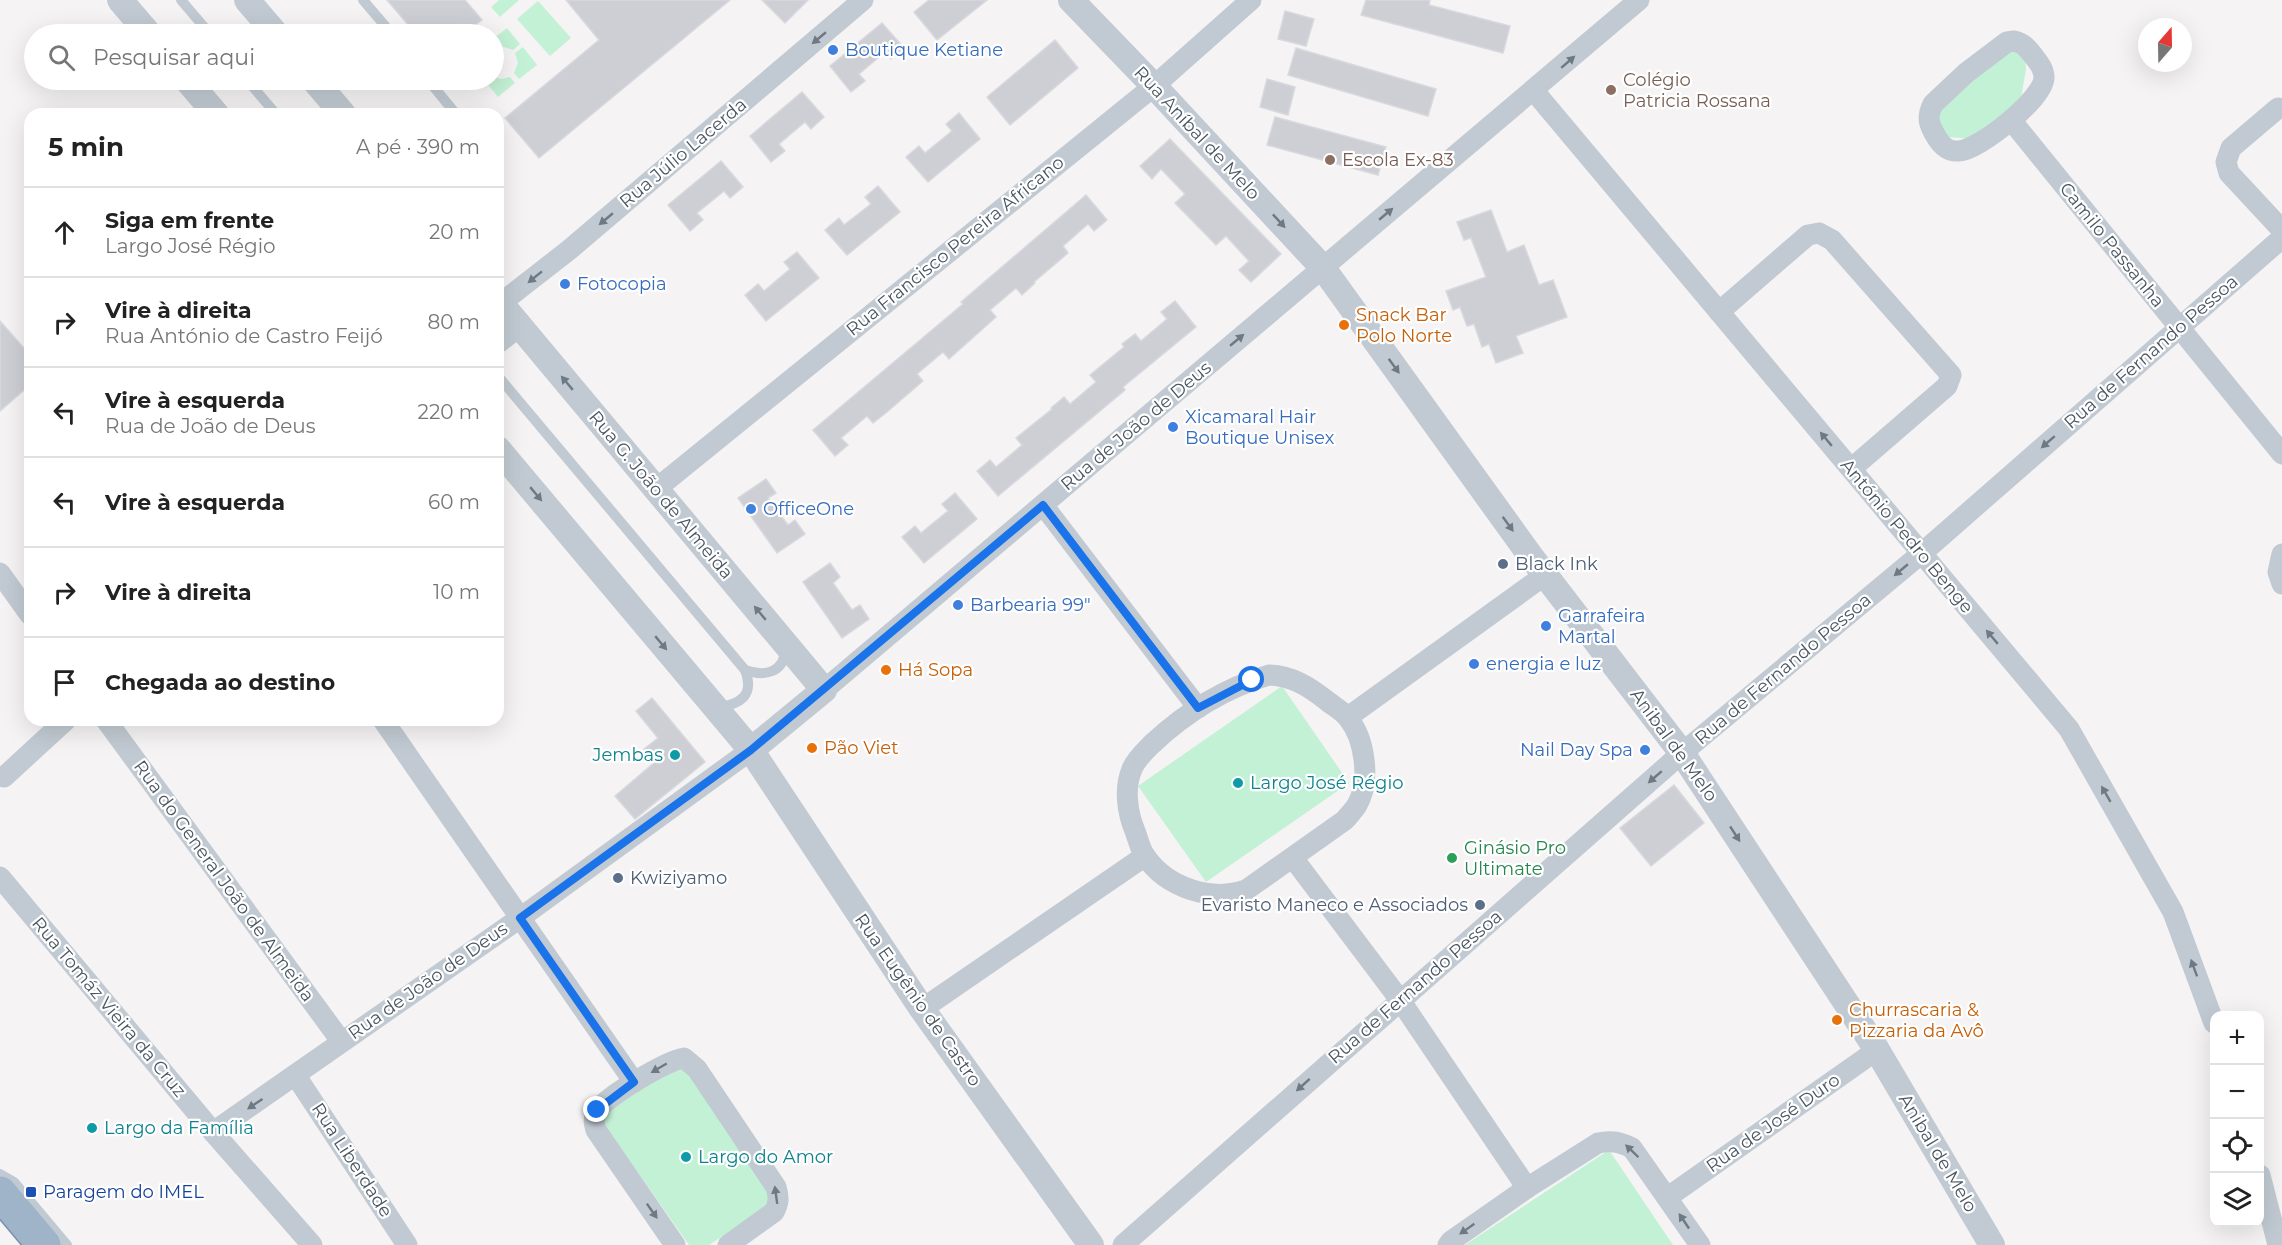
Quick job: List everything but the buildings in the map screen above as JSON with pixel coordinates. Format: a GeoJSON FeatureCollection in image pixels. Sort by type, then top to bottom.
{"type":"FeatureCollection","features":[{"type":"Feature","properties":{"kind":"highway"},"geometry":{"type":"LineString","coordinates":[[0,1193],[44,1245]]}},
{"type":"Feature","properties":{"kind":"street"},"geometry":{"type":"LineString","coordinates":[[120,0],[140,24]]}},
{"type":"Feature","properties":{"kind":"street"},"geometry":{"type":"LineString","coordinates":[[247,0],[267,24]]}},
{"type":"Feature","properties":{"kind":"street","name":"Rua Júlio Lacerda"},"geometry":{"type":"LineString","coordinates":[[504,298],[569,250],[863,0]]}},
{"type":"Feature","properties":{"kind":"street","name":"Rua Aníbal de Melo"},"geometry":{"type":"LineString","coordinates":[[1071,0],[1323,268]]}},
{"type":"Feature","properties":{"kind":"street","name":"Rua Francisco Pereira Africano"},"geometry":{"type":"LineString","coordinates":[[656,489],[1154,86],[1251,0]]}},
{"type":"Feature","properties":{"kind":"street","name":"Rua de João de Deus"},"geometry":{"type":"LineString","coordinates":[[213,1132],[520,918],[751,750],[1639,0]]}},
{"type":"Feature","properties":{"kind":"street"},"geometry":{"type":"LineString","coordinates":[[2014,41],[2025,45],[2042,68],[2044,77],[2038,92],[2011,120],[1982,143],[1968,150],[1957,151],[1942,145],[1929,124],[1933,104],[1966,73],[2007,42],[2014,41]]}},
{"type":"Feature","properties":{"kind":"street"},"geometry":{"type":"LineString","coordinates":[[196,90],[211,108]]}},
{"type":"Feature","properties":{"kind":"street"},"geometry":{"type":"LineString","coordinates":[[323,90],[338,108]]}},
{"type":"Feature","properties":{"kind":"street","name":"António Pedro Benge"},"geometry":{"type":"LineString","coordinates":[[1534,91],[2069,729],[2173,912],[2210,1012]]}},
{"type":"Feature","properties":{"kind":"street"},"geometry":{"type":"LineString","coordinates":[[2278,108],[2231,148],[2226,162],[2229,173],[2282,230]]}},
{"type":"Feature","properties":{"kind":"street","name":"Camilo Passanha"},"geometry":{"type":"LineString","coordinates":[[2011,120],[2282,454]]}},
{"type":"Feature","properties":{"kind":"street"},"geometry":{"type":"LineString","coordinates":[[1719,312],[1808,235],[1819,233],[1832,240],[1951,375],[1947,386],[1851,469]]}},
{"type":"Feature","properties":{"kind":"street","name":"Rua de Fernando Pessoa"},"geometry":{"type":"LineString","coordinates":[[1124,1245],[1682,753],[1922,553],[2282,238]]}},
{"type":"Feature","properties":{"kind":"street","name":"Anibal de Melo"},"geometry":{"type":"LineString","coordinates":[[1323,268],[1545,575],[1682,753],[1877,1050],[1992,1245]]}},
{"type":"Feature","properties":{"kind":"street","name":"Rua G. João de Almeida"},"geometry":{"type":"LineString","coordinates":[[504,308],[824,690]]}},
{"type":"Feature","properties":{"kind":"street"},"geometry":{"type":"LineString","coordinates":[[504,335],[518,324]]}},
{"type":"Feature","properties":{"kind":"street"},"geometry":{"type":"LineString","coordinates":[[504,456],[751,750]]}},
{"type":"Feature","properties":{"kind":"street"},"geometry":{"type":"LineString","coordinates":[[1043,505],[1198,708]]}},
{"type":"Feature","properties":{"kind":"street"},"geometry":{"type":"LineString","coordinates":[[2282,554],[2278,573],[2282,584]]}},
{"type":"Feature","properties":{"kind":"street"},"geometry":{"type":"LineString","coordinates":[[0,573],[24,607]]}},
{"type":"Feature","properties":{"kind":"street"},"geometry":{"type":"LineString","coordinates":[[1348,717],[1545,575]]}},
{"type":"Feature","properties":{"kind":"street"},"geometry":{"type":"LineString","coordinates":[[1269,675],[1299,681],[1348,717],[1358,735],[1363,753],[1362,790],[1357,805],[1345,820],[1293,858],[1246,890],[1231,895],[1214,895],[1193,891],[1177,883],[1161,872],[1145,856],[1131,822],[1127,801],[1128,781],[1133,766],[1169,729],[1198,708],[1252,680],[1269,675]]}},
{"type":"Feature","properties":{"kind":"street"},"geometry":{"type":"LineString","coordinates":[[4,777],[59,726]]}},
{"type":"Feature","properties":{"kind":"street","name":"Rua do General João de Almeida"},"geometry":{"type":"LineString","coordinates":[[110,726],[341,1041]]}},
{"type":"Feature","properties":{"kind":"street"},"geometry":{"type":"LineString","coordinates":[[387,726],[634,1082]]}},
{"type":"Feature","properties":{"kind":"street","name":"Rua Eugênio de Castro"},"geometry":{"type":"LineString","coordinates":[[751,750],[922,1009],[1091,1245]]}},
{"type":"Feature","properties":{"kind":"street"},"geometry":{"type":"LineString","coordinates":[[922,1009],[1145,856]]}},
{"type":"Feature","properties":{"kind":"street"},"geometry":{"type":"LineString","coordinates":[[1293,858],[1400,1000],[1527,1188]]}},
{"type":"Feature","properties":{"kind":"street","name":"Rua Tomáz Vieira da Cruz"},"geometry":{"type":"LineString","coordinates":[[0,877],[213,1132],[312,1245]]}},
{"type":"Feature","properties":{"kind":"street","name":"Rua de José Duro"},"geometry":{"type":"LineString","coordinates":[[1668,1197],[1877,1050]]}},
{"type":"Feature","properties":{"kind":"street"},"geometry":{"type":"LineString","coordinates":[[675,1245],[596,1130],[593,1120],[597,1110],[634,1082],[673,1060],[684,1058],[697,1069],[776,1187],[779,1197],[774,1212],[739,1242]]}},
{"type":"Feature","properties":{"kind":"street","name":"Rua Liberdade"},"geometry":{"type":"LineString","coordinates":[[296,1076],[407,1245]]}},
{"type":"Feature","properties":{"kind":"street"},"geometry":{"type":"LineString","coordinates":[[1448,1245],[1527,1188],[1598,1143],[1609,1141],[1621,1142],[1632,1148],[1700,1245]]}},
{"type":"Feature","properties":{"kind":"street"},"geometry":{"type":"LineString","coordinates":[[2264,1193],[2278,1245]]}},
{"type":"Feature","properties":{"kind":"lane"},"geometry":{"type":"LineString","coordinates":[[181,0],[201,24]]}},
{"type":"Feature","properties":{"kind":"lane"},"geometry":{"type":"LineString","coordinates":[[363,0],[383,24]]}},
{"type":"Feature","properties":{"kind":"lane"},"geometry":{"type":"LineString","coordinates":[[256,90],[271,108]]}},
{"type":"Feature","properties":{"kind":"lane"},"geometry":{"type":"LineString","coordinates":[[436,90],[449,108]]}},
{"type":"Feature","properties":{"kind":"lane"},"geometry":{"type":"LineString","coordinates":[[504,383],[745,670],[749,683],[745,697],[740,702],[716,708]]}},
{"type":"Feature","properties":{"kind":"lane"},"geometry":{"type":"LineString","coordinates":[[745,670],[766,674],[777,667],[785,653],[786,645],[782,639]]}},
{"type":"Feature","properties":{"kind":"lane"},"geometry":{"type":"LineString","coordinates":[[0,1174],[14,1182],[68,1245]]}},
{"type":"Feature","properties":{"kind":"green space"},"geometry":{"type":"Polygon","coordinates":[[[499,0],[519,0],[500,17],[491,7],[499,0]]]}},
{"type":"Feature","properties":{"kind":"green space"},"geometry":{"type":"Polygon","coordinates":[[[538,1],[571,38],[550,56],[517,19],[538,1]]]}},
{"type":"Feature","properties":{"kind":"green space"},"geometry":{"type":"Polygon","coordinates":[[[507,28],[520,44],[513,50],[504,47],[504,30],[507,28]]]}},
{"type":"Feature","properties":{"kind":"green space"},"geometry":{"type":"Polygon","coordinates":[[[523,47],[537,65],[519,79],[514,73],[518,63],[515,53],[523,47]]]}},
{"type":"Feature","properties":{"kind":"green space"},"geometry":{"type":"Polygon","coordinates":[[[2013,50],[2025,58],[2026,69],[2021,98],[1974,139],[1948,137],[1939,118],[1944,97],[2013,50]]]}},
{"type":"Feature","properties":{"kind":"green space"},"geometry":{"type":"Polygon","coordinates":[[[510,77],[515,83],[498,97],[492,90],[504,90],[504,78],[510,77]]]}},
{"type":"Feature","properties":{"kind":"green space"},"geometry":{"type":"Polygon","coordinates":[[[1282,686],[1349,783],[1206,882],[1138,786],[1282,686]]]}},
{"type":"Feature","properties":{"kind":"green space"},"geometry":{"type":"Polygon","coordinates":[[[683,1060],[776,1200],[709,1245],[689,1245],[599,1117],[683,1060]]]}},
{"type":"Feature","properties":{"kind":"green space"},"geometry":{"type":"Polygon","coordinates":[[[1609,1150],[1673,1245],[1465,1245],[1609,1150]]]}},
{"type":"Feature","properties":{"kind":"place","name":"Boutique Ketiane"},"geometry":{"type":"Point","coordinates":[833,50]}},
{"type":"Feature","properties":{"kind":"place","name":"Colégio Patricia Rossana"},"geometry":{"type":"Point","coordinates":[1611,90]}},
{"type":"Feature","properties":{"kind":"place","name":"Escola Ex-83"},"geometry":{"type":"Point","coordinates":[1330,160]}},
{"type":"Feature","properties":{"kind":"place","name":"Fotocopia"},"geometry":{"type":"Point","coordinates":[565,284]}},
{"type":"Feature","properties":{"kind":"place","name":"Snack Bar Polo Norte"},"geometry":{"type":"Point","coordinates":[1344,325]}},
{"type":"Feature","properties":{"kind":"place","name":"Xicamaral Hair Boutique Unisex"},"geometry":{"type":"Point","coordinates":[1173,427]}},
{"type":"Feature","properties":{"kind":"place","name":"OfficeOne"},"geometry":{"type":"Point","coordinates":[751,509]}},
{"type":"Feature","properties":{"kind":"place","name":"Black Ink"},"geometry":{"type":"Point","coordinates":[1503,564]}},
{"type":"Feature","properties":{"kind":"place","name":"Barbearia 99\""},"geometry":{"type":"Point","coordinates":[958,605]}},
{"type":"Feature","properties":{"kind":"place","name":"Garrafeira Martal"},"geometry":{"type":"Point","coordinates":[1546,626]}},
{"type":"Feature","properties":{"kind":"place","name":"energia e luz"},"geometry":{"type":"Point","coordinates":[1474,664]}},
{"type":"Feature","properties":{"kind":"place","name":"Há Sopa"},"geometry":{"type":"Point","coordinates":[886,670]}},
{"type":"Feature","properties":{"kind":"place","name":"Pão Viet"},"geometry":{"type":"Point","coordinates":[812,748]}},
{"type":"Feature","properties":{"kind":"place","name":"Nail Day Spa"},"geometry":{"type":"Point","coordinates":[1645,750]}},
{"type":"Feature","properties":{"kind":"place","name":"Jembas"},"geometry":{"type":"Point","coordinates":[675,755]}},
{"type":"Feature","properties":{"kind":"place","name":"Largo José Régio"},"geometry":{"type":"Point","coordinates":[1238,783]}},
{"type":"Feature","properties":{"kind":"place","name":"Ginásio Pro Ultimate"},"geometry":{"type":"Point","coordinates":[1452,858]}},
{"type":"Feature","properties":{"kind":"place","name":"Kwiziyamo"},"geometry":{"type":"Point","coordinates":[618,878]}},
{"type":"Feature","properties":{"kind":"place","name":"Evaristo Maneco e Associados"},"geometry":{"type":"Point","coordinates":[1480,905]}},
{"type":"Feature","properties":{"kind":"place","name":"Churrascaria & Pizzaria da Avô"},"geometry":{"type":"Point","coordinates":[1837,1020]}},
{"type":"Feature","properties":{"kind":"place","name":"Largo da Família"},"geometry":{"type":"Point","coordinates":[92,1128]}},
{"type":"Feature","properties":{"kind":"place","name":"Largo do Amor"},"geometry":{"type":"Point","coordinates":[686,1157]}},
{"type":"Feature","properties":{"kind":"place","name":"Paragem do IMEL"},"geometry":{"type":"Point","coordinates":[31,1192]}},
{"type":"Feature","properties":{"kind":"route"},"geometry":{"type":"LineString","coordinates":[[597,1110],[634,1082],[520,918],[751,750],[1043,505],[1198,708],[1252,680]]}}]}
